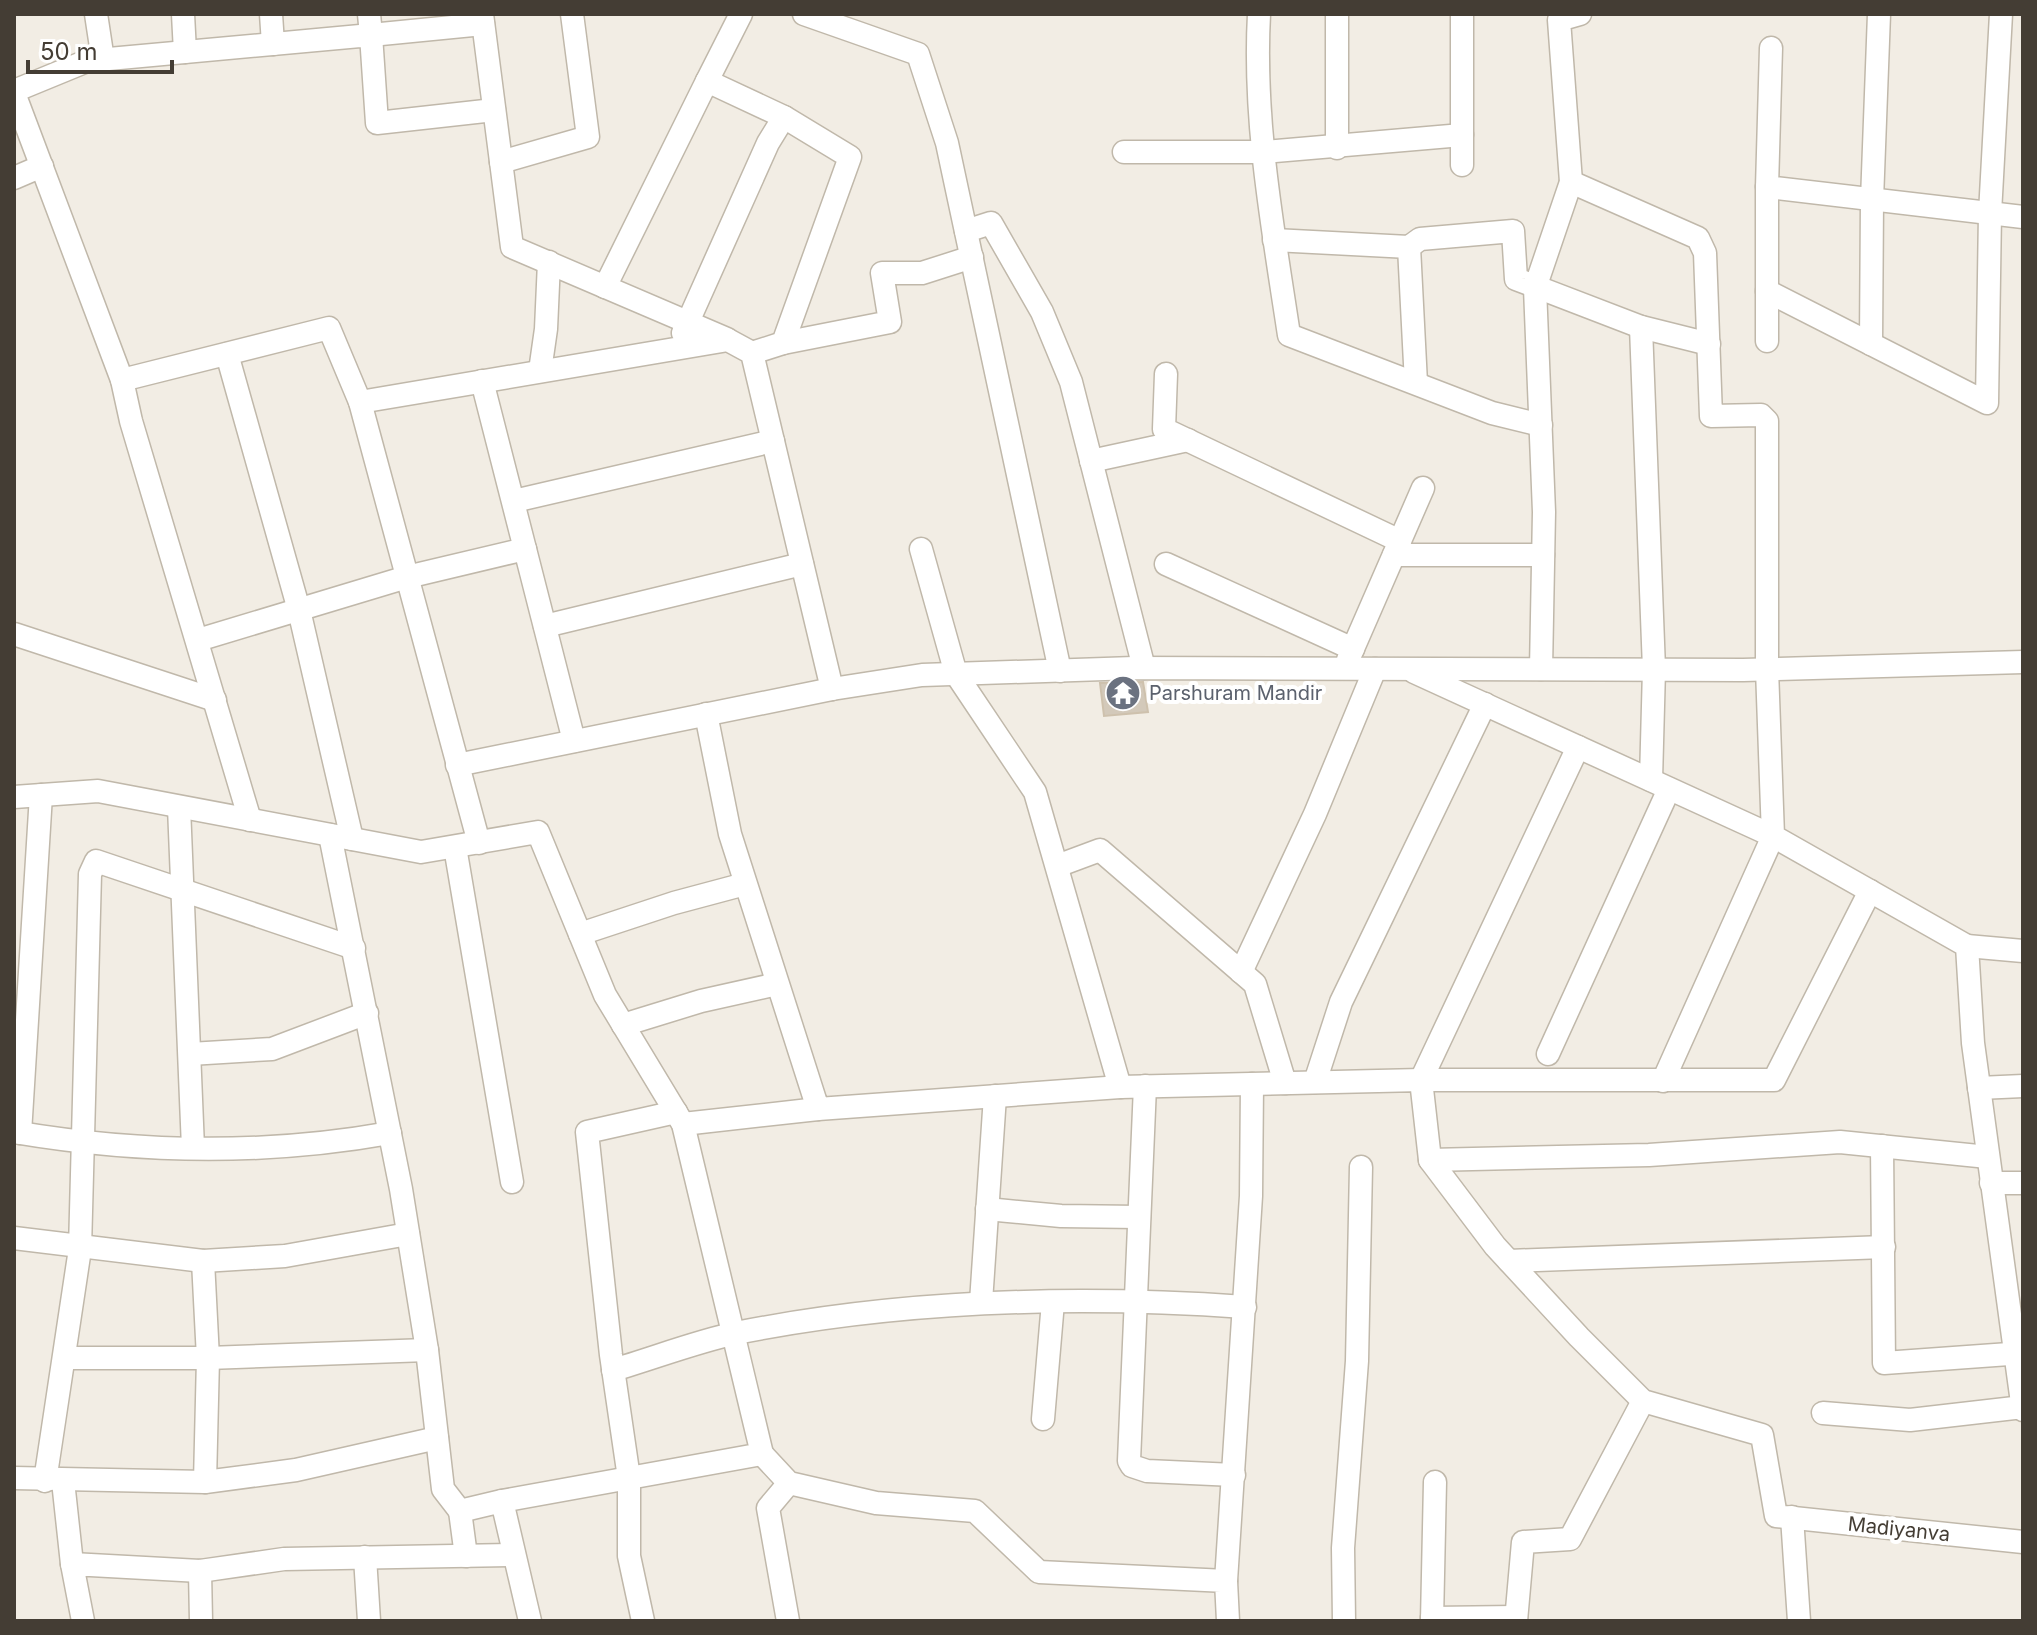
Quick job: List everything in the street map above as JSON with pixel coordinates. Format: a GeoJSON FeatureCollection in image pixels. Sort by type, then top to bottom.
{"type":"FeatureCollection","features":[{"type":"Feature","properties":{"kind":"street"},"geometry":{"type":"LineString","coordinates":[[96,14],[103,60]]}},
{"type":"Feature","properties":{"kind":"street"},"geometry":{"type":"LineString","coordinates":[[183,14],[185,52]]}},
{"type":"Feature","properties":{"kind":"street"},"geometry":{"type":"LineString","coordinates":[[271,14],[273,44]]}},
{"type":"Feature","properties":{"kind":"street"},"geometry":{"type":"LineString","coordinates":[[501,162],[588,137],[572,14]]}},
{"type":"Feature","properties":{"kind":"street"},"geometry":{"type":"LineString","coordinates":[[605,287],[741,14]]}},
{"type":"Feature","properties":{"kind":"street"},"geometry":{"type":"LineString","coordinates":[[804,14],[918,54],[947,143],[1060,671]]}},
{"type":"Feature","properties":{"kind":"street"},"geometry":{"type":"LineString","coordinates":[[1259,14],[1256,70],[1274,240],[1289,335],[1492,413],[1541,425]]}},
{"type":"Feature","properties":{"kind":"street"},"geometry":{"type":"LineString","coordinates":[[1337,14],[1337,148]]}},
{"type":"Feature","properties":{"kind":"street"},"geometry":{"type":"LineString","coordinates":[[1462,14],[1462,165]]}},
{"type":"Feature","properties":{"kind":"street"},"geometry":{"type":"LineString","coordinates":[[1541,669],[1541,425],[1535,288],[1571,182],[1559,20],[1580,14]]}},
{"type":"Feature","properties":{"kind":"street"},"geometry":{"type":"LineString","coordinates":[[1871,344],[1872,200],[1879,14]]}},
{"type":"Feature","properties":{"kind":"street"},"geometry":{"type":"LineString","coordinates":[[1767,291],[1987,403],[1990,213],[2001,14]]}},
{"type":"Feature","properties":{"kind":"street"},"geometry":{"type":"LineString","coordinates":[[250,820],[131,421],[122,380],[14,92],[87,61],[273,44],[370,24],[483,19],[512,247],[752,353],[783,343],[890,322],[882,273],[922,273],[972,257]]}},
{"type":"Feature","properties":{"kind":"street"},"geometry":{"type":"LineString","coordinates":[[370,24],[377,123],[494,110]]}},
{"type":"Feature","properties":{"kind":"street"},"geometry":{"type":"LineString","coordinates":[[1767,341],[1771,48]]}},
{"type":"Feature","properties":{"kind":"street"},"geometry":{"type":"LineString","coordinates":[[707,81],[784,117],[850,157],[783,343]]}},
{"type":"Feature","properties":{"kind":"street"},"geometry":{"type":"LineString","coordinates":[[673,349],[688,323],[768,143],[784,117]]}},
{"type":"Feature","properties":{"kind":"street"},"geometry":{"type":"LineString","coordinates":[[1124,152],[1265,152],[1462,135]]}},
{"type":"Feature","properties":{"kind":"street"},"geometry":{"type":"LineString","coordinates":[[14,178],[42,166]]}},
{"type":"Feature","properties":{"kind":"street"},"geometry":{"type":"LineString","coordinates":[[1571,182],[1698,238],[1705,253],[1711,416],[1761,415],[1767,421],[1767,669],[1773,836],[1663,1081]]}},
{"type":"Feature","properties":{"kind":"street"},"geometry":{"type":"LineString","coordinates":[[1767,187],[2023,217]]}},
{"type":"Feature","properties":{"kind":"street"},"geometry":{"type":"LineString","coordinates":[[966,231],[991,223],[1042,312],[1071,382],[1144,668]]}},
{"type":"Feature","properties":{"kind":"street"},"geometry":{"type":"LineString","coordinates":[[1274,240],[1409,247],[1420,239],[1513,231],[1516,279],[1641,327],[1709,344]]}},
{"type":"Feature","properties":{"kind":"street"},"geometry":{"type":"LineString","coordinates":[[1409,247],[1416,383]]}},
{"type":"Feature","properties":{"kind":"street"},"geometry":{"type":"LineString","coordinates":[[540,371],[546,329],[549,262]]}},
{"type":"Feature","properties":{"kind":"street"},"geometry":{"type":"LineString","coordinates":[[1548,1054],[1660,785],[1641,327]]}},
{"type":"Feature","properties":{"kind":"street"},"geometry":{"type":"LineString","coordinates":[[122,380],[329,328],[360,402],[479,843]]}},
{"type":"Feature","properties":{"kind":"street"},"geometry":{"type":"LineString","coordinates":[[360,402],[728,340]]}},
{"type":"Feature","properties":{"kind":"street"},"geometry":{"type":"LineString","coordinates":[[752,353],[832,689]]}},
{"type":"Feature","properties":{"kind":"street"},"geometry":{"type":"LineString","coordinates":[[227,354],[299,610],[341,837],[354,948],[408,1234],[427,1350],[443,1489],[460,1511],[466,1556]]}},
{"type":"Feature","properties":{"kind":"street"},"geometry":{"type":"LineString","coordinates":[[1166,374],[1164,429],[1397,548],[1543,555]]}},
{"type":"Feature","properties":{"kind":"street"},"geometry":{"type":"LineString","coordinates":[[482,381],[574,741]]}},
{"type":"Feature","properties":{"kind":"street"},"geometry":{"type":"LineString","coordinates":[[1091,461],[1188,440]]}},
{"type":"Feature","properties":{"kind":"street"},"geometry":{"type":"LineString","coordinates":[[514,501],[773,441]]}},
{"type":"Feature","properties":{"kind":"street"},"geometry":{"type":"LineString","coordinates":[[1348,658],[1423,488]]}},
{"type":"Feature","properties":{"kind":"street"},"geometry":{"type":"LineString","coordinates":[[198,640],[407,577],[525,549]]}},
{"type":"Feature","properties":{"kind":"street"},"geometry":{"type":"LineString","coordinates":[[921,549],[956,674],[1035,792],[1120,1087]]}},
{"type":"Feature","properties":{"kind":"street"},"geometry":{"type":"LineString","coordinates":[[545,626],[802,564]]}},
{"type":"Feature","properties":{"kind":"street"},"geometry":{"type":"LineString","coordinates":[[1166,564],[1375,669],[1767,669],[2023,662]]}},
{"type":"Feature","properties":{"kind":"street"},"geometry":{"type":"LineString","coordinates":[[14,634],[215,700]]}},
{"type":"Feature","properties":{"kind":"street"},"geometry":{"type":"LineString","coordinates":[[457,765],[832,689],[922,675],[1348,658]]}},
{"type":"Feature","properties":{"kind":"street"},"geometry":{"type":"LineString","coordinates":[[1408,668],[1773,836],[1967,946],[2023,951]]}},
{"type":"Feature","properties":{"kind":"street"},"geometry":{"type":"LineString","coordinates":[[1241,972],[1315,814],[1375,669]]}},
{"type":"Feature","properties":{"kind":"street"},"geometry":{"type":"LineString","coordinates":[[1315,1082],[1341,1002],[1485,704]]}},
{"type":"Feature","properties":{"kind":"street"},"geometry":{"type":"LineString","coordinates":[[706,714],[730,834],[818,1109]]}},
{"type":"Feature","properties":{"kind":"street"},"geometry":{"type":"LineString","coordinates":[[1578,747],[1421,1080],[1430,1160],[1509,1261],[1643,1401],[1762,1435],[1784,1516],[1799,1621]]}},
{"type":"Feature","properties":{"kind":"street"},"geometry":{"type":"LineString","coordinates":[[14,797],[98,791],[421,852],[538,832],[605,995],[679,1118],[762,1454],[789,1483],[876,1503],[975,1511],[1039,1572],[1226,1581]]}},
{"type":"Feature","properties":{"kind":"street"},"geometry":{"type":"LineString","coordinates":[[41,795],[17,1133],[83,1143],[193,1148],[326,1144],[390,1133]]}},
{"type":"Feature","properties":{"kind":"street"},"geometry":{"type":"LineString","coordinates":[[179,807],[193,1148]]}},
{"type":"Feature","properties":{"kind":"street"},"geometry":{"type":"LineString","coordinates":[[455,847],[512,1182]]}},
{"type":"Feature","properties":{"kind":"street"},"geometry":{"type":"LineString","coordinates":[[1057,866],[1100,850],[1255,984],[1285,1083]]}},
{"type":"Feature","properties":{"kind":"street"},"geometry":{"type":"LineString","coordinates":[[83,1621],[54,1481],[80,1249],[90,874],[96,861],[181,887],[354,948]]}},
{"type":"Feature","properties":{"kind":"street"},"geometry":{"type":"LineString","coordinates":[[580,934],[674,903],[745,884]]}},
{"type":"Feature","properties":{"kind":"street"},"geometry":{"type":"LineString","coordinates":[[643,1621],[629,1556],[629,1478],[613,1370],[587,1132],[679,1118],[1120,1087],[1421,1080],[1774,1080],[1870,891]]}},
{"type":"Feature","properties":{"kind":"street"},"geometry":{"type":"LineString","coordinates":[[1823,1413],[1910,1420],[2023,1408],[2019,1353],[1979,1088],[1967,946]]}},
{"type":"Feature","properties":{"kind":"street"},"geometry":{"type":"LineString","coordinates":[[623,1025],[701,1001],[777,984]]}},
{"type":"Feature","properties":{"kind":"street"},"geometry":{"type":"LineString","coordinates":[[190,1054],[272,1049],[367,1013]]}},
{"type":"Feature","properties":{"kind":"street"},"geometry":{"type":"LineString","coordinates":[[1228,1621],[1226,1581],[1245,1307],[1252,1084]]}},
{"type":"Feature","properties":{"kind":"street"},"geometry":{"type":"LineString","coordinates":[[1145,1086],[1128,1434],[1132,1466],[1147,1471],[1234,1475]]}},
{"type":"Feature","properties":{"kind":"street"},"geometry":{"type":"LineString","coordinates":[[1979,1088],[2023,1086]]}},
{"type":"Feature","properties":{"kind":"street"},"geometry":{"type":"LineString","coordinates":[[981,1302],[995,1096]]}},
{"type":"Feature","properties":{"kind":"street"},"geometry":{"type":"LineString","coordinates":[[1430,1160],[1649,1155],[1840,1142],[1988,1157]]}},
{"type":"Feature","properties":{"kind":"street"},"geometry":{"type":"LineString","coordinates":[[1882,1146],[1884,1363],[2019,1353]]}},
{"type":"Feature","properties":{"kind":"street"},"geometry":{"type":"LineString","coordinates":[[1344,1621],[1343,1548],[1357,1361],[1361,1167]]}},
{"type":"Feature","properties":{"kind":"street"},"geometry":{"type":"LineString","coordinates":[[1991,1183],[2023,1183]]}},
{"type":"Feature","properties":{"kind":"street"},"geometry":{"type":"LineString","coordinates":[[987,1209],[1061,1216],[1139,1217]]}},
{"type":"Feature","properties":{"kind":"street"},"geometry":{"type":"LineString","coordinates":[[14,1238],[80,1249],[203,1261],[285,1256],[408,1234]]}},
{"type":"Feature","properties":{"kind":"street"},"geometry":{"type":"LineString","coordinates":[[1509,1261],[1884,1247]]}},
{"type":"Feature","properties":{"kind":"street"},"geometry":{"type":"LineString","coordinates":[[203,1261],[208,1358],[205,1482]]}},
{"type":"Feature","properties":{"kind":"street"},"geometry":{"type":"LineString","coordinates":[[613,1370],[733,1334],[855,1314],[981,1302],[1135,1299],[1245,1307]]}},
{"type":"Feature","properties":{"kind":"street"},"geometry":{"type":"LineString","coordinates":[[1043,1419],[1053,1302]]}},
{"type":"Feature","properties":{"kind":"street"},"geometry":{"type":"LineString","coordinates":[[66,1358],[208,1358],[427,1350]]}},
{"type":"Feature","properties":{"kind":"street"},"geometry":{"type":"LineString","coordinates":[[1435,1482],[1432,1619],[1516,1619],[1523,1542],[1570,1539],[1643,1401]]}},
{"type":"Feature","properties":{"kind":"street"},"geometry":{"type":"LineString","coordinates":[[14,1478],[205,1482],[296,1470],[437,1438]]}},
{"type":"Feature","properties":{"kind":"street"},"geometry":{"type":"LineString","coordinates":[[460,1511],[762,1454]]}},
{"type":"Feature","properties":{"kind":"street"},"geometry":{"type":"LineString","coordinates":[[788,1621],[768,1508],[789,1483]]}},
{"type":"Feature","properties":{"kind":"street"},"geometry":{"type":"LineString","coordinates":[[502,1501],[530,1621]]}},
{"type":"Feature","properties":{"kind":"street","name":"Madiyanva"},"geometry":{"type":"LineString","coordinates":[[1784,1516],[2023,1542]]}},
{"type":"Feature","properties":{"kind":"street"},"geometry":{"type":"LineString","coordinates":[[72,1564],[200,1571],[284,1559],[514,1555]]}},
{"type":"Feature","properties":{"kind":"street"},"geometry":{"type":"LineString","coordinates":[[365,1557],[369,1621]]}},
{"type":"Feature","properties":{"kind":"street"},"geometry":{"type":"LineString","coordinates":[[200,1571],[201,1621]]}},
{"type":"Feature","properties":{"kind":"building","name":"Parshuram Mandir"},"geometry":{"type":"Polygon","coordinates":[[[1143,682],[1148,712],[1104,716],[1100,683],[1143,682]]]}},
{"type":"Feature","properties":{"kind":"place","name":"Parshuram Mandir"},"geometry":{"type":"Point","coordinates":[1123,693]}}]}
